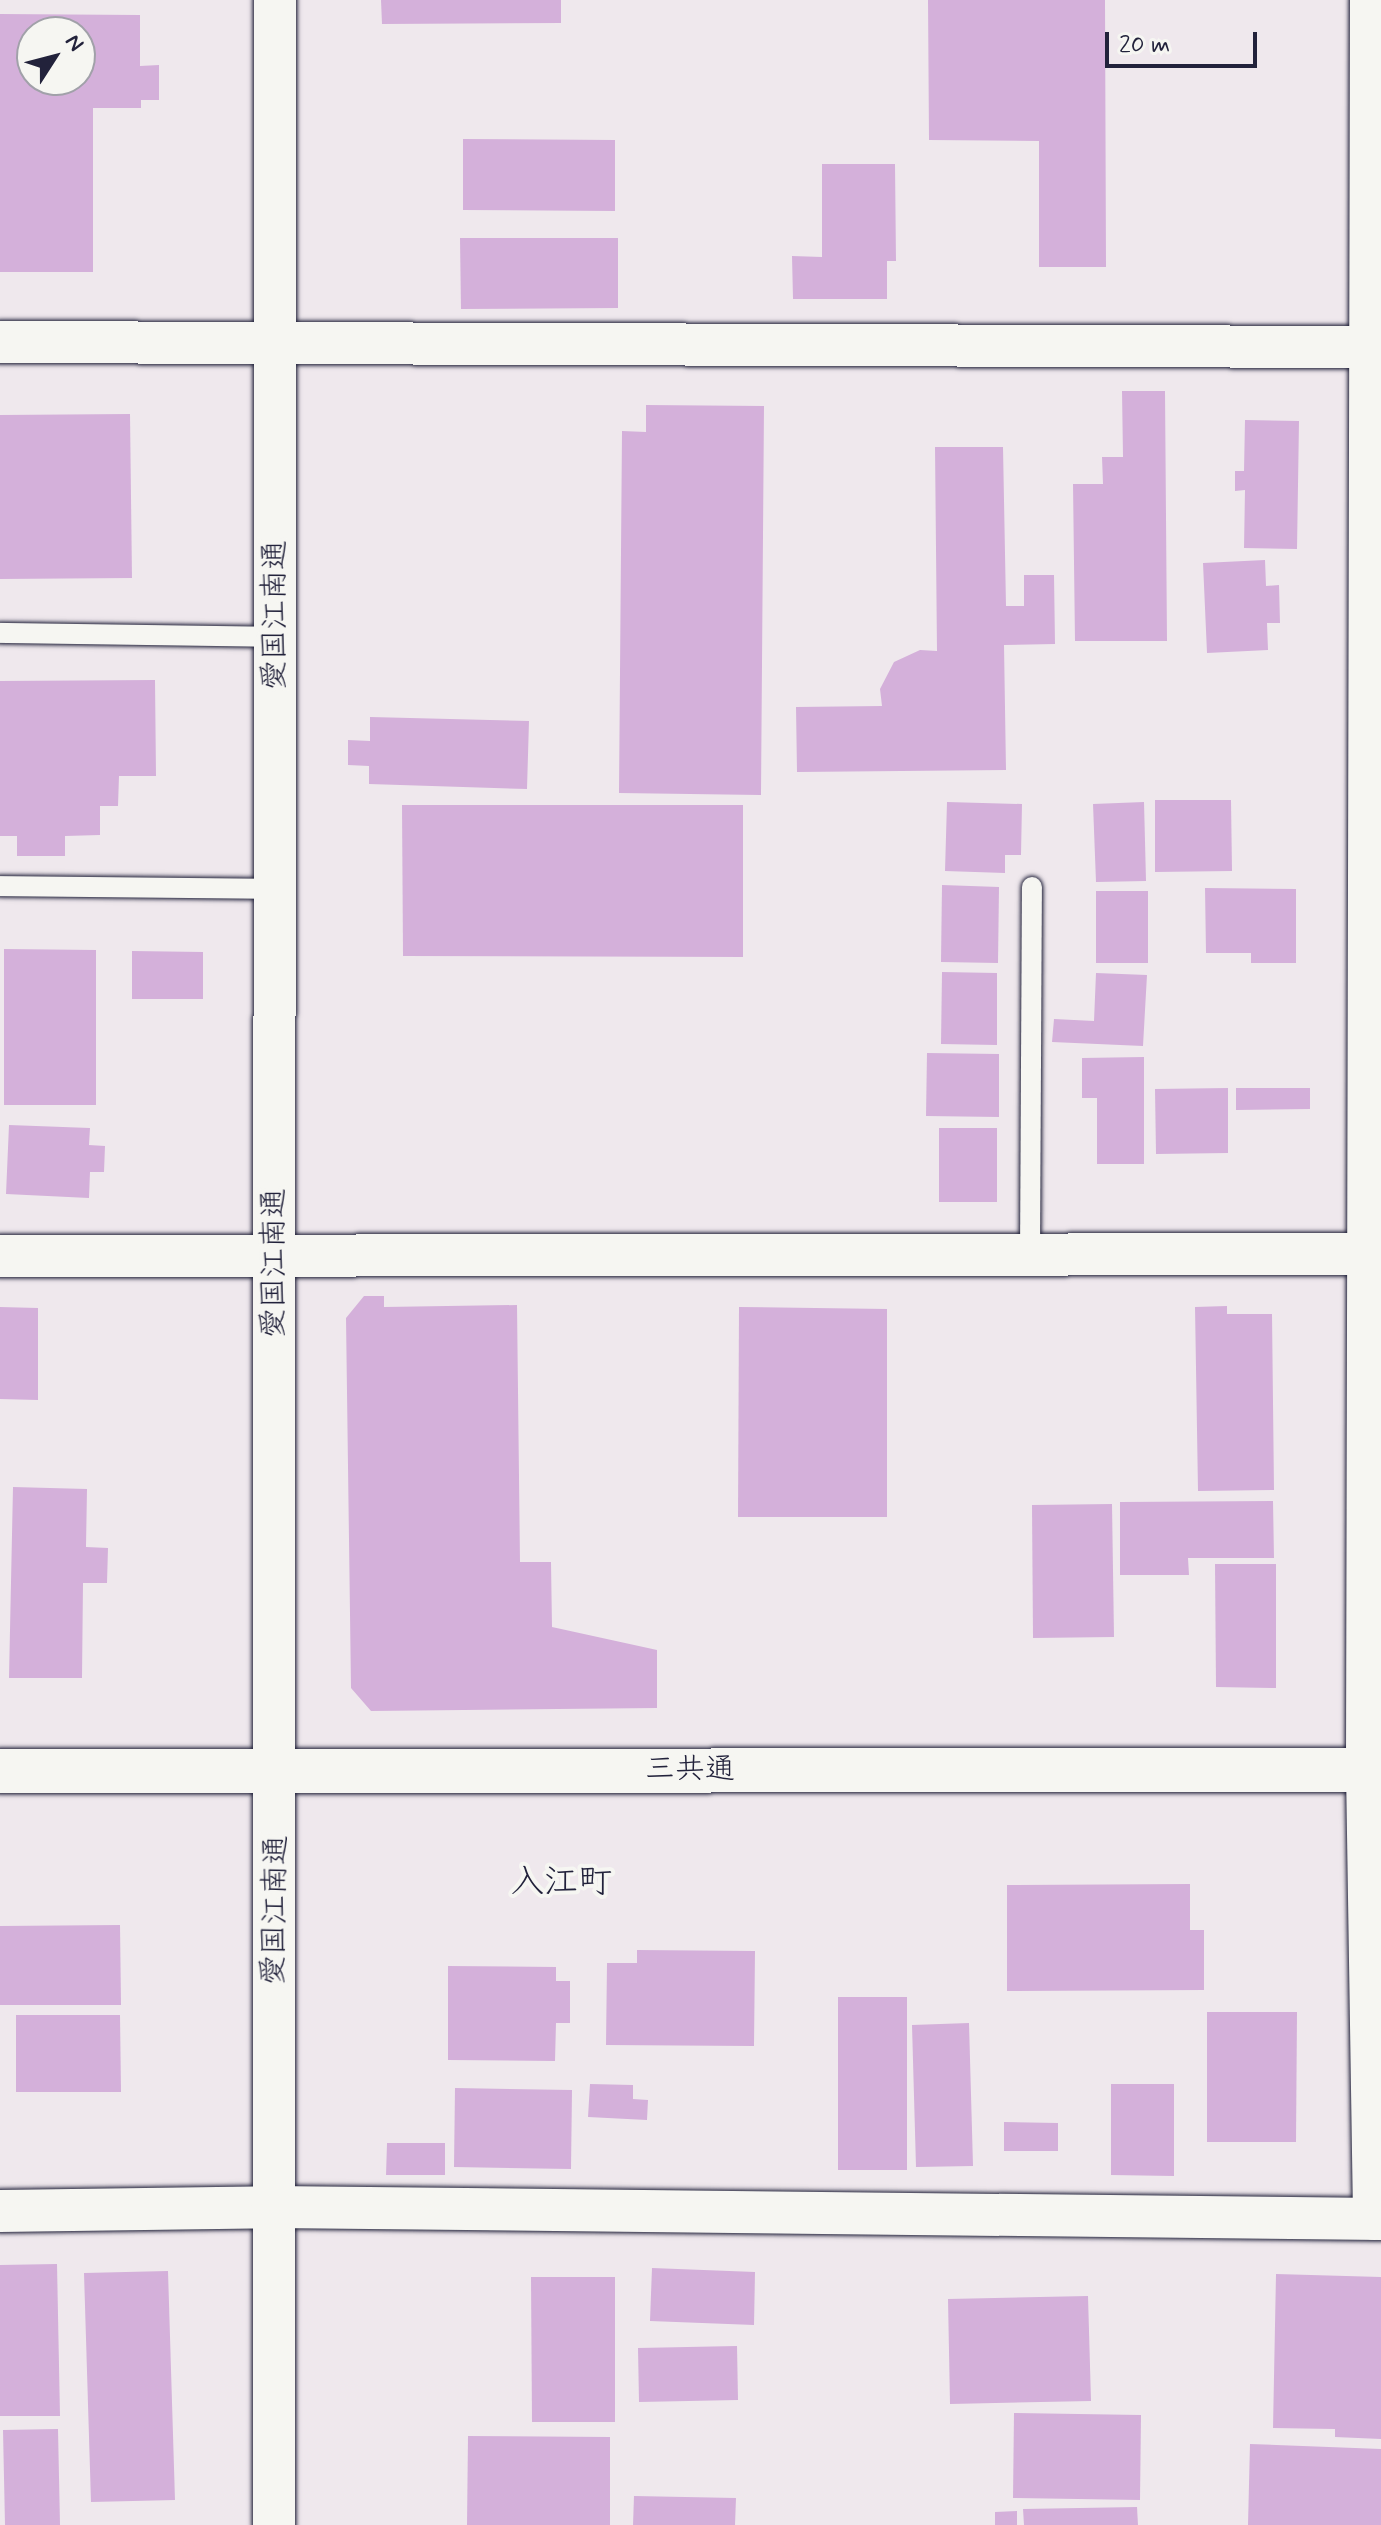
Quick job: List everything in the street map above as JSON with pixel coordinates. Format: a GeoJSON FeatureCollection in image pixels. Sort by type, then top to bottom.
{"type":"FeatureCollection","features":[{"type":"Feature","properties":{"kind":"street","name":"愛国江南通"},"geometry":{"type":"LineString","coordinates":[[274,2525],[272,2207],[277,1769],[275,1255],[278,889],[275,0]]}},
{"type":"Feature","properties":{"kind":"street"},"geometry":{"type":"LineString","coordinates":[[0,2211],[272,2207],[1377,2219],[1374,1770],[1378,347],[1374,2]]}},
{"type":"Feature","properties":{"kind":"street"},"geometry":{"type":"LineString","coordinates":[[0,342],[1378,347]]}},
{"type":"Feature","properties":{"kind":"street"},"geometry":{"type":"LineString","coordinates":[[0,1256],[1375,1254]]}},
{"type":"Feature","properties":{"kind":"street","name":"三共通"},"geometry":{"type":"LineString","coordinates":[[0,1771],[1374,1770]]}},
{"type":"Feature","properties":{"kind":"lane"},"geometry":{"type":"LineString","coordinates":[[0,633],[276,637]]}},
{"type":"Feature","properties":{"kind":"lane"},"geometry":{"type":"LineString","coordinates":[[0,886],[278,889]]}},
{"type":"Feature","properties":{"kind":"lane"},"geometry":{"type":"LineString","coordinates":[[1030,1254],[1032,887]]}},
{"type":"Feature","properties":{"kind":"building"},"geometry":{"type":"Polygon","coordinates":[[[381,0],[561,0],[561,23],[382,24],[381,0]]]}},
{"type":"Feature","properties":{"kind":"building"},"geometry":{"type":"Polygon","coordinates":[[[928,0],[1105,0],[1106,267],[1039,267],[1039,141],[929,140],[928,0]]]}},
{"type":"Feature","properties":{"kind":"building"},"geometry":{"type":"Polygon","coordinates":[[[0,14],[140,15],[140,66],[159,65],[159,100],[141,100],[141,108],[93,108],[93,272],[0,272],[0,14]]]}},
{"type":"Feature","properties":{"kind":"building"},"geometry":{"type":"Polygon","coordinates":[[[463,139],[615,140],[615,211],[463,210],[463,139]]]}},
{"type":"Feature","properties":{"kind":"building"},"geometry":{"type":"Polygon","coordinates":[[[822,164],[895,164],[896,261],[887,261],[887,299],[793,299],[792,256],[822,257],[822,164]]]}},
{"type":"Feature","properties":{"kind":"building"},"geometry":{"type":"Polygon","coordinates":[[[460,238],[618,238],[618,308],[461,309],[460,238]]]}},
{"type":"Feature","properties":{"kind":"building"},"geometry":{"type":"Polygon","coordinates":[[[1122,391],[1165,391],[1167,641],[1075,641],[1073,484],[1103,484],[1102,457],[1123,457],[1122,391]]]}},
{"type":"Feature","properties":{"kind":"building"},"geometry":{"type":"Polygon","coordinates":[[[646,405],[764,406],[761,795],[619,793],[622,431],[646,432],[646,405]]]}},
{"type":"Feature","properties":{"kind":"building"},"geometry":{"type":"Polygon","coordinates":[[[130,414],[132,578],[0,579],[0,415],[130,414]]]}},
{"type":"Feature","properties":{"kind":"building"},"geometry":{"type":"Polygon","coordinates":[[[1245,420],[1299,421],[1297,549],[1244,548],[1245,490],[1235,491],[1235,471],[1244,471],[1245,420]]]}},
{"type":"Feature","properties":{"kind":"building"},"geometry":{"type":"Polygon","coordinates":[[[935,447],[1003,447],[1006,606],[1024,606],[1024,575],[1054,575],[1055,644],[1004,645],[1006,770],[797,772],[796,707],[882,706],[880,689],[894,662],[920,650],[937,651],[935,447]]]}},
{"type":"Feature","properties":{"kind":"building"},"geometry":{"type":"Polygon","coordinates":[[[1265,560],[1266,586],[1279,585],[1280,623],[1267,623],[1268,650],[1207,653],[1203,563],[1265,560]]]}},
{"type":"Feature","properties":{"kind":"building"},"geometry":{"type":"Polygon","coordinates":[[[155,680],[156,776],[119,776],[118,806],[100,806],[100,835],[65,836],[65,856],[17,856],[17,836],[0,836],[0,681],[155,680]]]}},
{"type":"Feature","properties":{"kind":"building"},"geometry":{"type":"Polygon","coordinates":[[[370,717],[529,721],[527,789],[369,784],[369,766],[348,765],[348,740],[370,741],[370,717]]]}},
{"type":"Feature","properties":{"kind":"building"},"geometry":{"type":"Polygon","coordinates":[[[1155,800],[1231,800],[1232,871],[1155,872],[1155,800]]]}},
{"type":"Feature","properties":{"kind":"building"},"geometry":{"type":"Polygon","coordinates":[[[947,802],[1022,804],[1021,855],[1005,855],[1005,873],[945,871],[947,802]]]}},
{"type":"Feature","properties":{"kind":"building"},"geometry":{"type":"Polygon","coordinates":[[[1144,802],[1146,881],[1096,882],[1093,804],[1144,802]]]}},
{"type":"Feature","properties":{"kind":"building"},"geometry":{"type":"Polygon","coordinates":[[[402,805],[743,805],[743,957],[403,956],[402,805]]]}},
{"type":"Feature","properties":{"kind":"building"},"geometry":{"type":"Polygon","coordinates":[[[942,885],[999,887],[998,963],[941,962],[942,885]]]}},
{"type":"Feature","properties":{"kind":"building"},"geometry":{"type":"Polygon","coordinates":[[[1205,888],[1296,889],[1296,963],[1251,963],[1251,953],[1206,953],[1205,888]]]}},
{"type":"Feature","properties":{"kind":"building"},"geometry":{"type":"Polygon","coordinates":[[[1096,891],[1148,891],[1148,963],[1096,963],[1096,891]]]}},
{"type":"Feature","properties":{"kind":"building"},"geometry":{"type":"Polygon","coordinates":[[[4,949],[96,950],[96,1105],[4,1105],[4,949]]]}},
{"type":"Feature","properties":{"kind":"building"},"geometry":{"type":"Polygon","coordinates":[[[132,951],[203,952],[203,999],[132,999],[132,951]]]}},
{"type":"Feature","properties":{"kind":"building"},"geometry":{"type":"Polygon","coordinates":[[[942,972],[997,973],[997,1045],[941,1044],[942,972]]]}},
{"type":"Feature","properties":{"kind":"building"},"geometry":{"type":"Polygon","coordinates":[[[1096,973],[1147,975],[1143,1046],[1052,1042],[1054,1019],[1094,1021],[1096,973]]]}},
{"type":"Feature","properties":{"kind":"building"},"geometry":{"type":"Polygon","coordinates":[[[927,1053],[999,1054],[999,1117],[926,1116],[927,1053]]]}},
{"type":"Feature","properties":{"kind":"building"},"geometry":{"type":"Polygon","coordinates":[[[1144,1057],[1144,1164],[1097,1164],[1097,1098],[1082,1098],[1082,1058],[1144,1057]]]}},
{"type":"Feature","properties":{"kind":"building"},"geometry":{"type":"Polygon","coordinates":[[[1228,1088],[1228,1153],[1156,1154],[1155,1089],[1228,1088]]]}},
{"type":"Feature","properties":{"kind":"building"},"geometry":{"type":"Polygon","coordinates":[[[1236,1088],[1310,1088],[1310,1109],[1236,1110],[1236,1088]]]}},
{"type":"Feature","properties":{"kind":"building"},"geometry":{"type":"Polygon","coordinates":[[[9,1125],[90,1128],[89,1145],[105,1146],[104,1172],[90,1172],[89,1198],[6,1194],[9,1125]]]}},
{"type":"Feature","properties":{"kind":"building"},"geometry":{"type":"Polygon","coordinates":[[[939,1128],[997,1128],[997,1202],[939,1202],[939,1128]]]}},
{"type":"Feature","properties":{"kind":"building"},"geometry":{"type":"Polygon","coordinates":[[[364,1296],[384,1296],[384,1307],[517,1305],[520,1562],[551,1562],[552,1627],[657,1650],[657,1708],[371,1711],[351,1688],[346,1318],[364,1296]]]}},
{"type":"Feature","properties":{"kind":"building"},"geometry":{"type":"Polygon","coordinates":[[[1227,1306],[1227,1314],[1272,1314],[1274,1490],[1198,1491],[1195,1307],[1227,1306]]]}},
{"type":"Feature","properties":{"kind":"building"},"geometry":{"type":"Polygon","coordinates":[[[0,1307],[38,1308],[38,1400],[0,1399],[0,1307]]]}},
{"type":"Feature","properties":{"kind":"building"},"geometry":{"type":"Polygon","coordinates":[[[739,1307],[887,1309],[887,1517],[738,1517],[739,1307]]]}},
{"type":"Feature","properties":{"kind":"building"},"geometry":{"type":"Polygon","coordinates":[[[13,1487],[87,1489],[86,1547],[108,1548],[107,1583],[83,1583],[82,1678],[9,1678],[13,1487]]]}},
{"type":"Feature","properties":{"kind":"building"},"geometry":{"type":"Polygon","coordinates":[[[1273,1501],[1274,1558],[1188,1558],[1189,1575],[1120,1575],[1120,1502],[1273,1501]]]}},
{"type":"Feature","properties":{"kind":"building"},"geometry":{"type":"Polygon","coordinates":[[[1112,1504],[1114,1637],[1033,1638],[1032,1505],[1112,1504]]]}},
{"type":"Feature","properties":{"kind":"building"},"geometry":{"type":"Polygon","coordinates":[[[1215,1564],[1276,1564],[1276,1688],[1216,1687],[1215,1564]]]}},
{"type":"Feature","properties":{"kind":"building"},"geometry":{"type":"Polygon","coordinates":[[[1190,1884],[1190,1930],[1204,1930],[1204,1990],[1007,1991],[1007,1885],[1190,1884]]]}},
{"type":"Feature","properties":{"kind":"building"},"geometry":{"type":"Polygon","coordinates":[[[120,1925],[121,2005],[0,2005],[0,1926],[120,1925]]]}},
{"type":"Feature","properties":{"kind":"building"},"geometry":{"type":"Polygon","coordinates":[[[637,1950],[755,1951],[754,2046],[606,2045],[607,1963],[637,1963],[637,1950]]]}},
{"type":"Feature","properties":{"kind":"building"},"geometry":{"type":"Polygon","coordinates":[[[448,1966],[556,1967],[556,1981],[570,1981],[570,2023],[556,2023],[555,2061],[448,2060],[448,1966]]]}},
{"type":"Feature","properties":{"kind":"building"},"geometry":{"type":"Polygon","coordinates":[[[838,1997],[907,1997],[907,2170],[838,2170],[838,1997]]]}},
{"type":"Feature","properties":{"kind":"building"},"geometry":{"type":"Polygon","coordinates":[[[1207,2012],[1297,2012],[1296,2142],[1207,2142],[1207,2012]]]}},
{"type":"Feature","properties":{"kind":"building"},"geometry":{"type":"Polygon","coordinates":[[[16,2015],[120,2015],[121,2092],[16,2092],[16,2015]]]}},
{"type":"Feature","properties":{"kind":"building"},"geometry":{"type":"Polygon","coordinates":[[[969,2023],[973,2166],[916,2167],[912,2025],[969,2023]]]}},
{"type":"Feature","properties":{"kind":"building"},"geometry":{"type":"Polygon","coordinates":[[[590,2084],[633,2085],[633,2099],[648,2100],[647,2120],[588,2117],[590,2084]]]}},
{"type":"Feature","properties":{"kind":"building"},"geometry":{"type":"Polygon","coordinates":[[[1111,2084],[1174,2084],[1174,2176],[1111,2175],[1111,2084]]]}},
{"type":"Feature","properties":{"kind":"building"},"geometry":{"type":"Polygon","coordinates":[[[455,2088],[572,2090],[571,2169],[454,2167],[455,2088]]]}},
{"type":"Feature","properties":{"kind":"building"},"geometry":{"type":"Polygon","coordinates":[[[1004,2122],[1058,2123],[1058,2151],[1004,2151],[1004,2122]]]}},
{"type":"Feature","properties":{"kind":"building"},"geometry":{"type":"Polygon","coordinates":[[[387,2143],[445,2143],[445,2175],[386,2175],[387,2143]]]}},
{"type":"Feature","properties":{"kind":"building"},"geometry":{"type":"Polygon","coordinates":[[[57,2264],[60,2416],[0,2416],[0,2265],[57,2264]]]}},
{"type":"Feature","properties":{"kind":"building"},"geometry":{"type":"Polygon","coordinates":[[[652,2268],[755,2272],[754,2325],[650,2321],[652,2268]]]}},
{"type":"Feature","properties":{"kind":"building"},"geometry":{"type":"Polygon","coordinates":[[[168,2271],[175,2500],[91,2502],[84,2273],[168,2271]]]}},
{"type":"Feature","properties":{"kind":"building"},"geometry":{"type":"Polygon","coordinates":[[[1276,2274],[1381,2277],[1381,2439],[1335,2437],[1335,2429],[1273,2428],[1276,2274]]]}},
{"type":"Feature","properties":{"kind":"building"},"geometry":{"type":"Polygon","coordinates":[[[531,2277],[615,2277],[615,2422],[532,2422],[531,2277]]]}},
{"type":"Feature","properties":{"kind":"building"},"geometry":{"type":"Polygon","coordinates":[[[1088,2296],[1091,2401],[950,2404],[948,2299],[1088,2296]]]}},
{"type":"Feature","properties":{"kind":"building"},"geometry":{"type":"Polygon","coordinates":[[[737,2346],[738,2400],[639,2402],[638,2348],[737,2346]]]}},
{"type":"Feature","properties":{"kind":"building"},"geometry":{"type":"Polygon","coordinates":[[[1014,2413],[1141,2415],[1140,2500],[1013,2498],[1014,2413]]]}},
{"type":"Feature","properties":{"kind":"building"},"geometry":{"type":"Polygon","coordinates":[[[58,2429],[60,2525],[5,2525],[3,2430],[58,2429]]]}},
{"type":"Feature","properties":{"kind":"building"},"geometry":{"type":"Polygon","coordinates":[[[468,2436],[610,2437],[610,2525],[467,2525],[468,2436]]]}},
{"type":"Feature","properties":{"kind":"building"},"geometry":{"type":"Polygon","coordinates":[[[1250,2444],[1381,2449],[1381,2525],[1248,2525],[1250,2444]]]}},
{"type":"Feature","properties":{"kind":"building"},"geometry":{"type":"Polygon","coordinates":[[[634,2496],[736,2498],[735,2525],[633,2525],[634,2496]]]}},
{"type":"Feature","properties":{"kind":"building"},"geometry":{"type":"Polygon","coordinates":[[[1137,2507],[1138,2525],[1024,2525],[1023,2509],[1137,2507]]]}},
{"type":"Feature","properties":{"kind":"building"},"geometry":{"type":"Polygon","coordinates":[[[1017,2511],[1017,2525],[995,2525],[995,2512],[1017,2511]]]}},
{"type":"Feature","properties":{"kind":"district","name":"入江町"},"geometry":{"type":"Point","coordinates":[561,1883]}}]}
